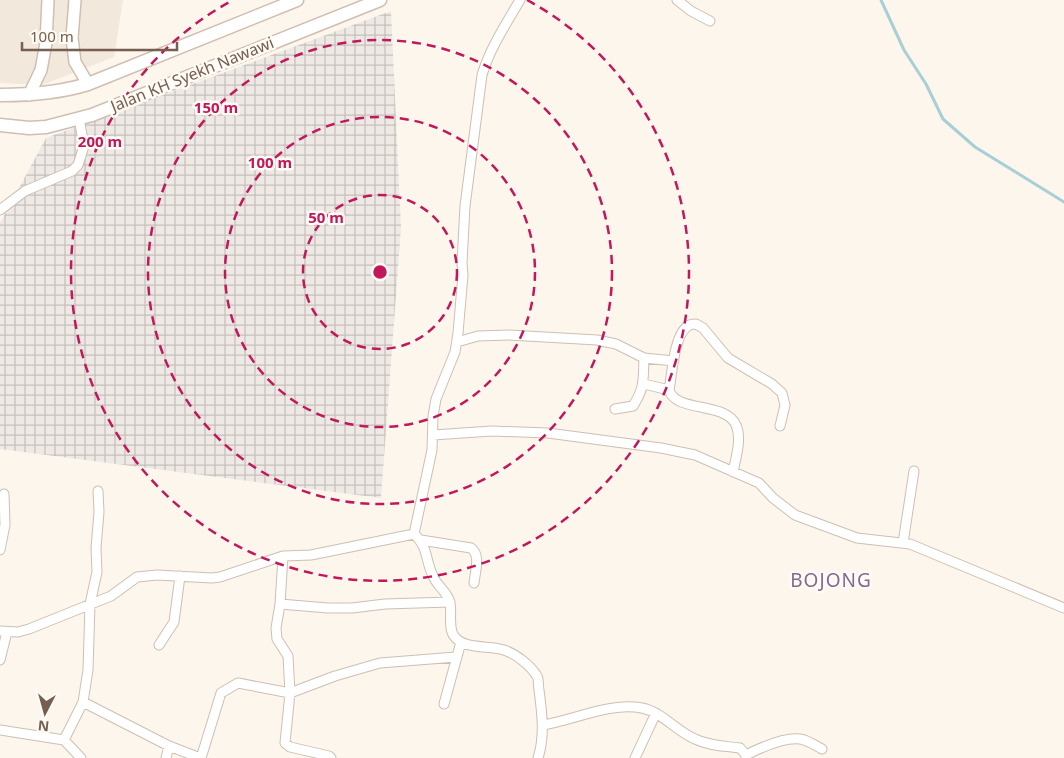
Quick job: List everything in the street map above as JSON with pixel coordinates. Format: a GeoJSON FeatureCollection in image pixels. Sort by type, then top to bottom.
{"type":"FeatureCollection","features":[{"type":"Feature","properties":{"kind":"main road","name":"Jalan KH Syekh Nawawi"},"geometry":{"type":"LineString","coordinates":[[0,95],[29,95],[72,89],[88,84],[297,0]]}},
{"type":"Feature","properties":{"kind":"main road","name":"Jalan KH Syekh Nawawi"},"geometry":{"type":"LineString","coordinates":[[0,125],[46,128],[92,115],[380,0]]}},
{"type":"Feature","properties":{"kind":"street"},"geometry":{"type":"LineString","coordinates":[[29,95],[41,70],[46,43],[48,0]]}},
{"type":"Feature","properties":{"kind":"street"},"geometry":{"type":"LineString","coordinates":[[75,0],[72,38],[74,62],[88,84]]}},
{"type":"Feature","properties":{"kind":"street"},"geometry":{"type":"LineString","coordinates":[[520,0],[486,60],[482,75],[465,206],[463,275],[457,342],[449,370],[436,399],[433,416],[432,450],[418,537],[432,576],[445,591],[450,602],[454,638],[460,642],[503,649],[515,655],[537,676],[543,725],[538,758]]}},
{"type":"Feature","properties":{"kind":"street"},"geometry":{"type":"LineString","coordinates":[[677,0],[710,22]]}},
{"type":"Feature","properties":{"kind":"street"},"geometry":{"type":"LineString","coordinates":[[0,210],[25,192],[72,171],[78,165],[84,146],[79,118]]}},
{"type":"Feature","properties":{"kind":"street"},"geometry":{"type":"LineString","coordinates":[[733,472],[739,442],[736,425],[729,416],[673,399],[669,390],[680,335],[687,326],[696,324],[703,328],[728,358],[772,384],[782,393],[785,405],[780,426]]}},
{"type":"Feature","properties":{"kind":"street"},"geometry":{"type":"LineString","coordinates":[[457,342],[478,336],[509,335],[597,340],[616,344],[644,358],[674,361]]}},
{"type":"Feature","properties":{"kind":"street"},"geometry":{"type":"LineString","coordinates":[[615,410],[633,406],[644,384],[644,358]]}},
{"type":"Feature","properties":{"kind":"street"},"geometry":{"type":"LineString","coordinates":[[644,384],[669,390]]}},
{"type":"Feature","properties":{"kind":"street"},"geometry":{"type":"LineString","coordinates":[[433,435],[492,431],[548,433],[662,448],[695,455],[759,483],[773,498],[795,515],[857,538],[903,543],[922,549],[1064,608]]}},
{"type":"Feature","properties":{"kind":"street"},"geometry":{"type":"LineString","coordinates":[[903,543],[914,471]]}},
{"type":"Feature","properties":{"kind":"street"},"geometry":{"type":"LineString","coordinates":[[64,740],[83,702],[88,661],[90,604],[97,572],[98,491]]}},
{"type":"Feature","properties":{"kind":"street"},"geometry":{"type":"LineString","coordinates":[[0,550],[5,525],[4,494]]}},
{"type":"Feature","properties":{"kind":"street"},"geometry":{"type":"LineString","coordinates":[[0,660],[4,631],[29,629],[111,596],[138,577],[148,575],[220,577],[283,556],[311,556],[418,537],[471,548],[476,551],[474,583]]}},
{"type":"Feature","properties":{"kind":"street"},"geometry":{"type":"LineString","coordinates":[[283,556],[280,604],[276,628],[277,639],[288,656],[290,693],[285,743],[290,747],[330,756],[331,758]]}},
{"type":"Feature","properties":{"kind":"street"},"geometry":{"type":"LineString","coordinates":[[160,645],[174,622],[180,576]]}},
{"type":"Feature","properties":{"kind":"street"},"geometry":{"type":"LineString","coordinates":[[280,604],[352,608],[385,604],[450,602]]}},
{"type":"Feature","properties":{"kind":"street"},"geometry":{"type":"LineString","coordinates":[[444,704],[460,642]]}},
{"type":"Feature","properties":{"kind":"street"},"geometry":{"type":"LineString","coordinates":[[83,702],[169,746],[201,758],[221,693],[233,684],[238,683],[290,693],[335,676],[380,663],[456,657]]}},
{"type":"Feature","properties":{"kind":"street"},"geometry":{"type":"LineString","coordinates":[[543,725],[612,708],[641,708],[656,713],[695,739],[712,744],[740,748],[746,757],[760,748],[790,739],[802,739],[822,749]]}},
{"type":"Feature","properties":{"kind":"street"},"geometry":{"type":"LineString","coordinates":[[636,758],[656,713]]}},
{"type":"Feature","properties":{"kind":"street"},"geometry":{"type":"LineString","coordinates":[[0,730],[64,740],[81,758]]}},
{"type":"Feature","properties":{"kind":"street"},"geometry":{"type":"LineString","coordinates":[[166,758],[169,746]]}},
{"type":"Feature","properties":{"kind":"shaded area"},"geometry":{"type":"Polygon","coordinates":[[[0,0],[123,0],[114,57],[42,85],[0,83],[0,0]]]}},
{"type":"Feature","properties":{"kind":"shaded area"},"geometry":{"type":"Polygon","coordinates":[[[391,11],[401,228],[381,498],[0,449],[0,223],[46,138],[391,11]]]}},
{"type":"Feature","properties":{"kind":"waterway"},"geometry":{"type":"LineString","coordinates":[[881,0],[904,50],[926,84],[943,119],[975,147],[1064,202]]}},
{"type":"Feature","properties":{"kind":"district","name":"BOJONG"},"geometry":{"type":"Point","coordinates":[831,580]}}]}
